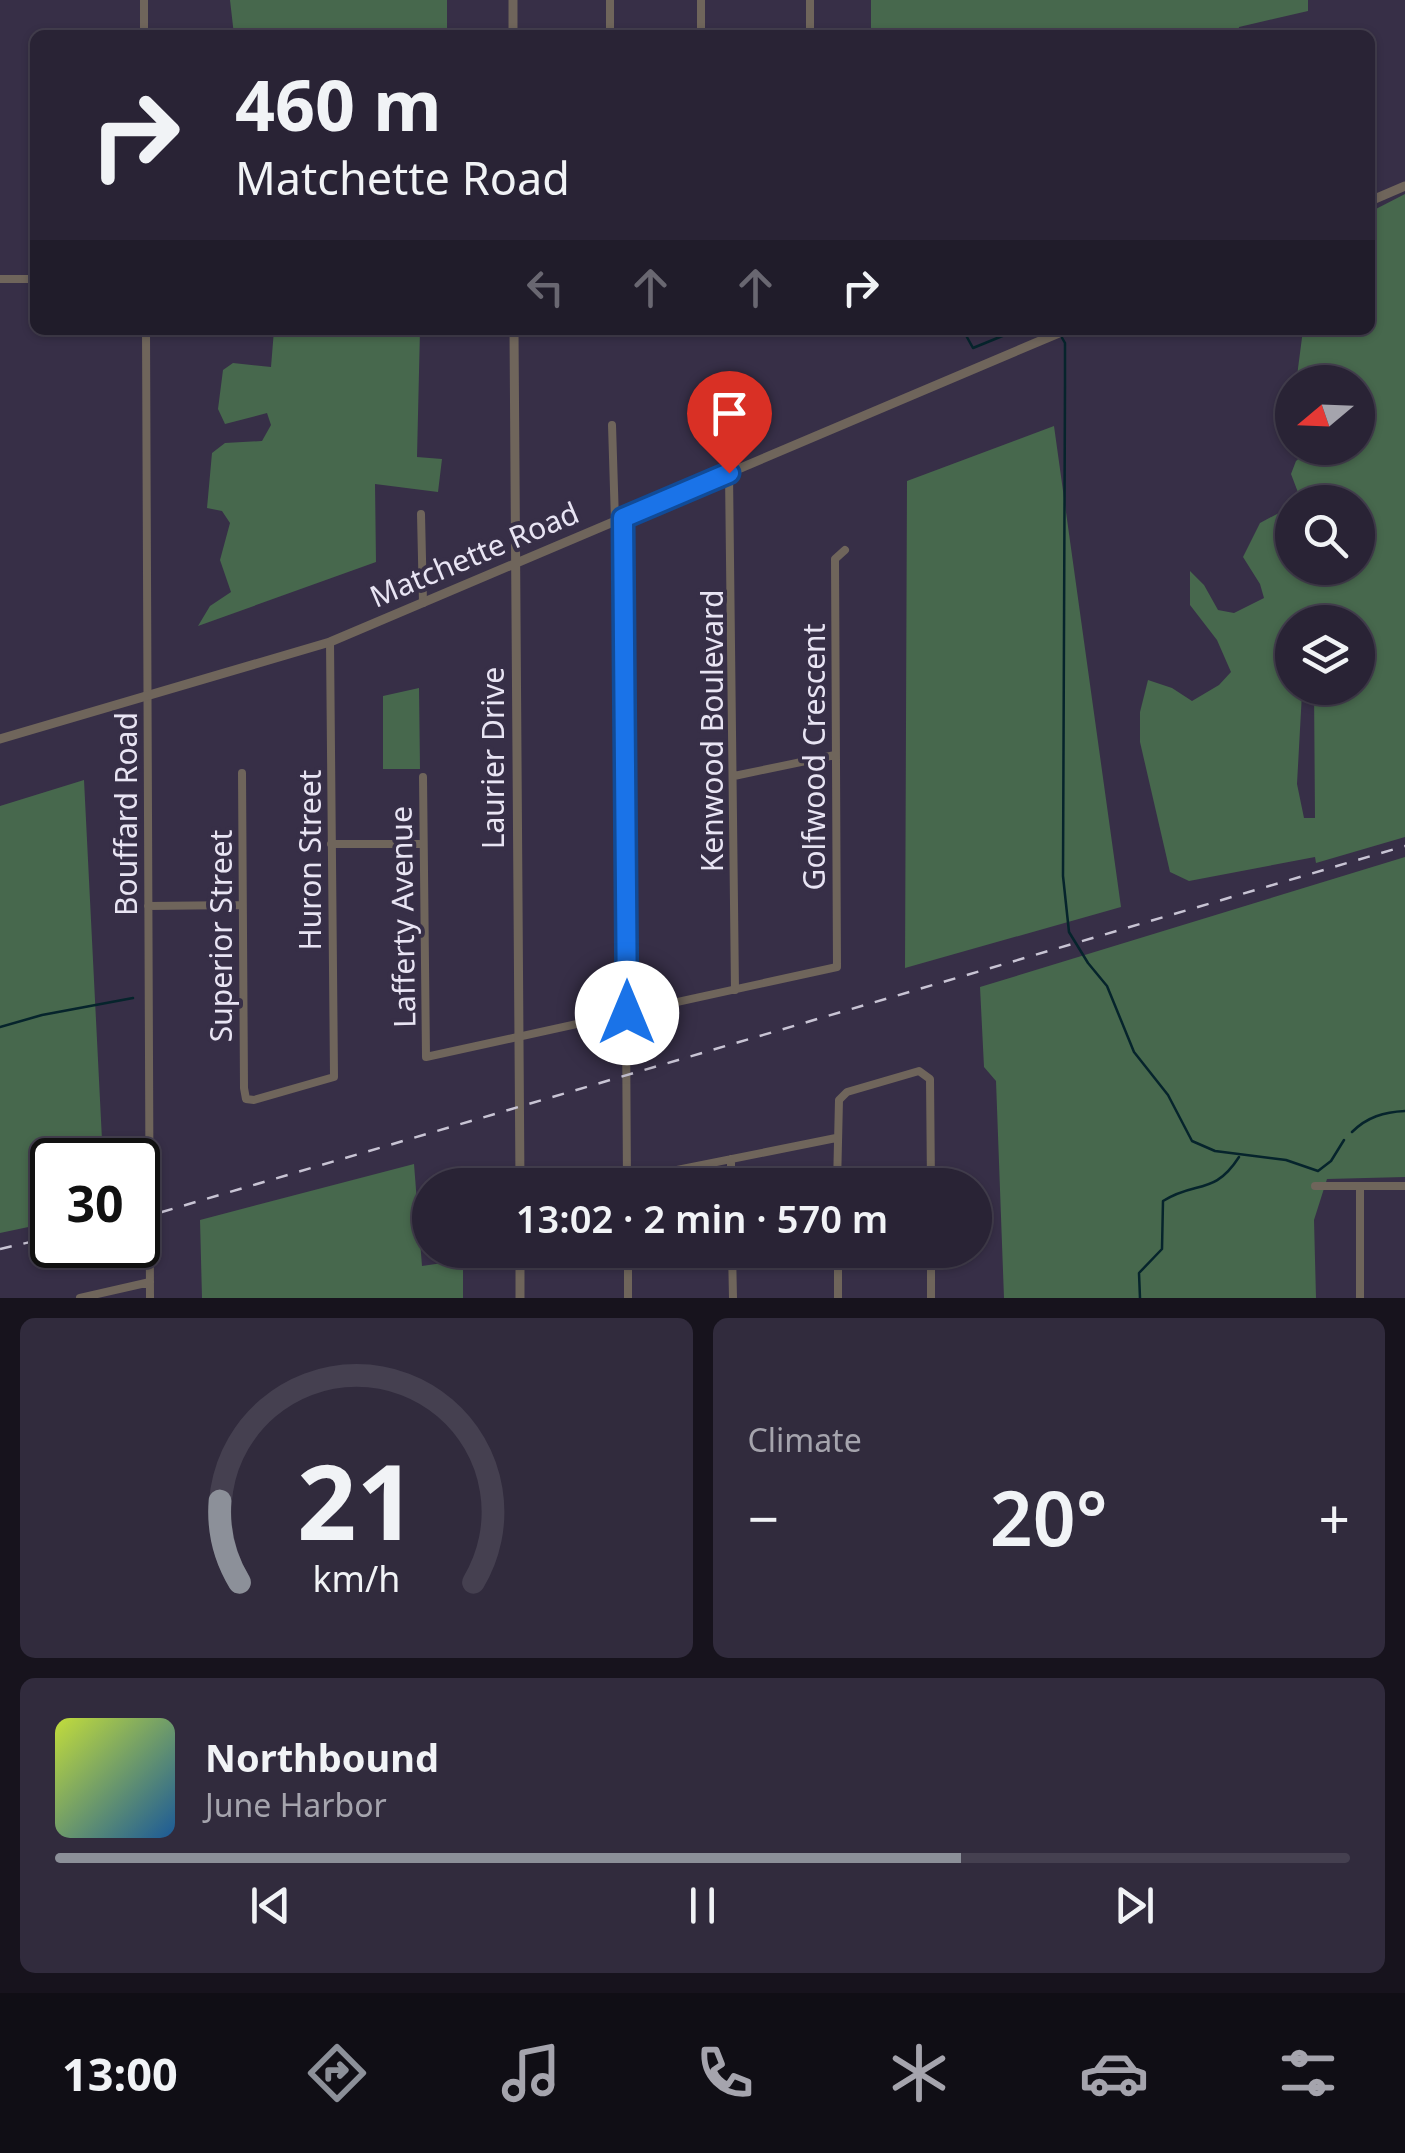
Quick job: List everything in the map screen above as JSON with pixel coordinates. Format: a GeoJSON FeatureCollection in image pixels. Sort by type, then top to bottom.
{"type":"FeatureCollection","features":[{"type":"Feature","properties":{"kind":"street"},"geometry":{"type":"LineString","coordinates":[[144,0],[144,30]]}},
{"type":"Feature","properties":{"kind":"street"},"geometry":{"type":"LineString","coordinates":[[513,0],[513,30]]}},
{"type":"Feature","properties":{"kind":"street"},"geometry":{"type":"LineString","coordinates":[[610,0],[610,30]]}},
{"type":"Feature","properties":{"kind":"street"},"geometry":{"type":"LineString","coordinates":[[701,0],[702,30]]}},
{"type":"Feature","properties":{"kind":"street"},"geometry":{"type":"LineString","coordinates":[[810,0],[810,30]]}},
{"type":"Feature","properties":{"kind":"street"},"geometry":{"type":"LineString","coordinates":[[1375,199],[1405,186]]}},
{"type":"Feature","properties":{"kind":"street"},"geometry":{"type":"LineString","coordinates":[[0,279],[30,278]]}},
{"type":"Feature","properties":{"kind":"street","name":"Bouffard Road"},"geometry":{"type":"LineString","coordinates":[[146,335],[150,1298]]}},
{"type":"Feature","properties":{"kind":"street","name":"Laurier Drive"},"geometry":{"type":"LineString","coordinates":[[514,335],[520,1168]]}},
{"type":"Feature","properties":{"kind":"street","name":"Matchette Road"},"geometry":{"type":"LineString","coordinates":[[0,738],[330,642],[1054,335]]}},
{"type":"Feature","properties":{"kind":"street"},"geometry":{"type":"LineString","coordinates":[[612,424],[619,520],[628,1168]]}},
{"type":"Feature","properties":{"kind":"street","name":"Kenwood Boulevard"},"geometry":{"type":"LineString","coordinates":[[729,473],[734,990]]}},
{"type":"Feature","properties":{"kind":"street"},"geometry":{"type":"LineString","coordinates":[[422,514],[423,603]]}},
{"type":"Feature","properties":{"kind":"street","name":"Golfwood Crescent"},"geometry":{"type":"LineString","coordinates":[[734,990],[837,968],[835,559],[844,550]]}},
{"type":"Feature","properties":{"kind":"street","name":"Huron Street"},"geometry":{"type":"LineString","coordinates":[[246,1099],[334,1078],[330,642]]}},
{"type":"Feature","properties":{"kind":"street"},"geometry":{"type":"LineString","coordinates":[[734,776],[835,754]]}},
{"type":"Feature","properties":{"kind":"street","name":"Superior Street"},"geometry":{"type":"LineString","coordinates":[[242,773],[246,1099]]}},
{"type":"Feature","properties":{"kind":"street","name":"Lafferty Avenue"},"geometry":{"type":"LineString","coordinates":[[423,776],[426,1057],[519,1036]]}},
{"type":"Feature","properties":{"kind":"street"},"geometry":{"type":"LineString","coordinates":[[331,844],[424,844]]}},
{"type":"Feature","properties":{"kind":"street"},"geometry":{"type":"LineString","coordinates":[[148,906],[242,906]]}},
{"type":"Feature","properties":{"kind":"street"},"geometry":{"type":"LineString","coordinates":[[519,1036],[734,990]]}},
{"type":"Feature","properties":{"kind":"street"},"geometry":{"type":"LineString","coordinates":[[836,1168],[837,1104],[846,1092],[919,1072],[930,1079],[931,1168]]}},
{"type":"Feature","properties":{"kind":"street"},"geometry":{"type":"LineString","coordinates":[[695,1168],[836,1138]]}},
{"type":"Feature","properties":{"kind":"street"},"geometry":{"type":"LineString","coordinates":[[731,1160],[731,1168]]}},
{"type":"Feature","properties":{"kind":"street"},"geometry":{"type":"LineString","coordinates":[[1314,1186],[1405,1186]]}},
{"type":"Feature","properties":{"kind":"street"},"geometry":{"type":"LineString","coordinates":[[1360,1186],[1360,1298]]}},
{"type":"Feature","properties":{"kind":"street"},"geometry":{"type":"LineString","coordinates":[[520,1268],[520,1298]]}},
{"type":"Feature","properties":{"kind":"street"},"geometry":{"type":"LineString","coordinates":[[628,1268],[628,1298]]}},
{"type":"Feature","properties":{"kind":"street"},"geometry":{"type":"LineString","coordinates":[[732,1268],[733,1298]]}},
{"type":"Feature","properties":{"kind":"street"},"geometry":{"type":"LineString","coordinates":[[838,1268],[838,1298]]}},
{"type":"Feature","properties":{"kind":"street"},"geometry":{"type":"LineString","coordinates":[[931,1268],[931,1298]]}},
{"type":"Feature","properties":{"kind":"street"},"geometry":{"type":"LineString","coordinates":[[80,1298],[150,1282]]}},
{"type":"Feature","properties":{"kind":"green space"},"geometry":{"type":"Polygon","coordinates":[[[230,0],[447,0],[447,30],[233,30],[230,0]]]}},
{"type":"Feature","properties":{"kind":"green space"},"geometry":{"type":"Polygon","coordinates":[[[871,0],[1308,0],[1308,11],[1239,30],[871,30],[871,0]]]}},
{"type":"Feature","properties":{"kind":"green space"},"geometry":{"type":"Polygon","coordinates":[[[1405,194],[1405,837],[1316,863],[1315,857],[1189,881],[1170,872],[1140,742],[1140,712],[1148,680],[1172,688],[1192,701],[1219,685],[1231,672],[1217,640],[1190,605],[1190,571],[1204,585],[1218,610],[1234,613],[1264,598],[1243,557],[1260,523],[1275,515],[1275,585],[1375,585],[1375,485],[1295,485],[1291,474],[1294,465],[1375,465],[1375,365],[1298,365],[1302,335],[1375,335],[1375,209],[1405,194]],[[1275,605],[1275,705],[1301,705],[1297,784],[1304,818],[1315,818],[1314,705],[1375,705],[1375,605],[1275,605]]]}},
{"type":"Feature","properties":{"kind":"green space"},"geometry":{"type":"Polygon","coordinates":[[[274,335],[420,335],[417,457],[442,459],[438,492],[375,484],[376,562],[198,626],[210,606],[231,592],[220,560],[230,523],[222,511],[207,508],[212,453],[225,443],[262,441],[271,425],[267,413],[225,424],[218,409],[223,370],[233,363],[271,367],[274,335]]]}},
{"type":"Feature","properties":{"kind":"green space"},"geometry":{"type":"Polygon","coordinates":[[[1054,426],[1121,907],[905,968],[907,481],[1054,426]]]}},
{"type":"Feature","properties":{"kind":"green space"},"geometry":{"type":"Polygon","coordinates":[[[419,688],[420,769],[383,769],[383,696],[419,688]]]}},
{"type":"Feature","properties":{"kind":"green space"},"geometry":{"type":"Polygon","coordinates":[[[84,780],[102,1138],[30,1138],[30,1227],[0,1233],[0,806],[84,780]]]}},
{"type":"Feature","properties":{"kind":"green space"},"geometry":{"type":"Polygon","coordinates":[[[1405,857],[1405,1177],[1327,1179],[1314,1220],[1316,1298],[1004,1298],[996,1081],[984,1067],[980,987],[1405,857]]]}},
{"type":"Feature","properties":{"kind":"green space"},"geometry":{"type":"Polygon","coordinates":[[[414,1164],[412,1268],[463,1268],[463,1298],[202,1298],[200,1220],[414,1164]]]}},
{"type":"Feature","properties":{"kind":"waterway"},"geometry":{"type":"LineString","coordinates":[[966,335],[973,348],[1005,335]]}},
{"type":"Feature","properties":{"kind":"waterway"},"geometry":{"type":"LineString","coordinates":[[1061,336],[1065,343],[1063,876],[1069,932],[1107,986],[1134,1052],[1168,1095],[1192,1141],[1215,1151],[1286,1160],[1318,1171],[1331,1161],[1344,1140]]}},
{"type":"Feature","properties":{"kind":"waterway"},"geometry":{"type":"LineString","coordinates":[[0,1027],[133,998]]}},
{"type":"Feature","properties":{"kind":"waterway"},"geometry":{"type":"LineString","coordinates":[[1352,1132],[1376,1116],[1405,1111]]}},
{"type":"Feature","properties":{"kind":"waterway"},"geometry":{"type":"LineString","coordinates":[[1140,1298],[1139,1273],[1162,1249],[1163,1201],[1213,1183],[1239,1157]]}},
{"type":"Feature","properties":{"kind":"railway"},"geometry":{"type":"LineString","coordinates":[[160,1213],[1405,846]]}},
{"type":"Feature","properties":{"kind":"railway"},"geometry":{"type":"LineString","coordinates":[[0,1249],[30,1242]]}},
{"type":"Feature","properties":{"kind":"route"},"geometry":{"type":"LineString","coordinates":[[627,1013],[623,518],[729,473]]}}]}
